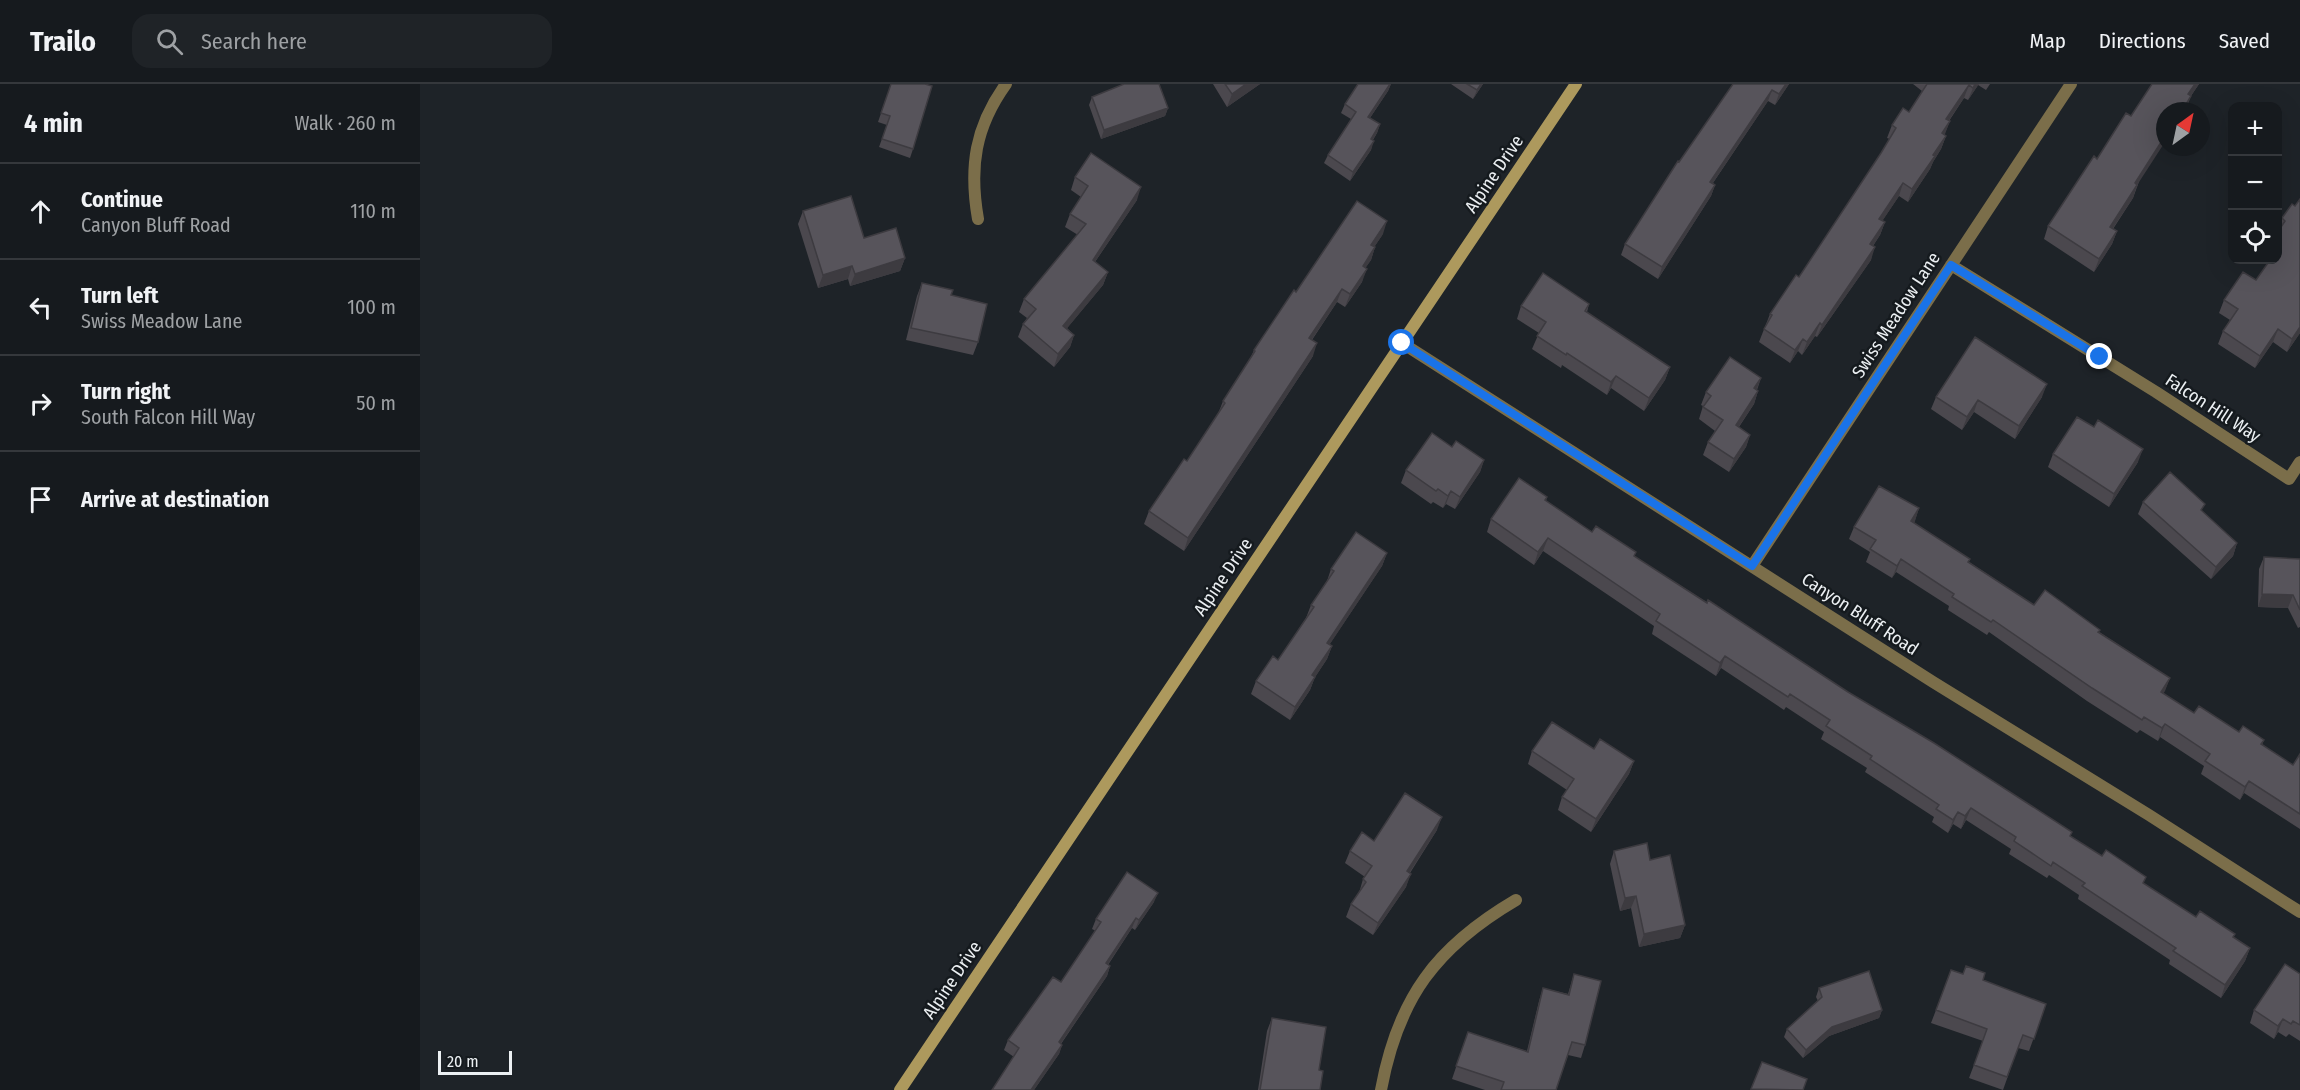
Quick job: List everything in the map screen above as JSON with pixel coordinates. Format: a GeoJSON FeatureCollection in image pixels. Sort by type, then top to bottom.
{"type":"FeatureCollection","features":[{"type":"Feature","properties":{"kind":"street"},"geometry":{"type":"LineString","coordinates":[[978,219],[973,191],[974,162],[981,131],[994,101],[1006,84]]}},
{"type":"Feature","properties":{"kind":"street","name":"Alpine Drive"},"geometry":{"type":"LineString","coordinates":[[900,1090],[1576,84]]}},
{"type":"Feature","properties":{"kind":"street","name":"Swiss Meadow Lane"},"geometry":{"type":"LineString","coordinates":[[1752,566],[2071,84]]}},
{"type":"Feature","properties":{"kind":"street","name":"Falcon Hill Way"},"geometry":{"type":"LineString","coordinates":[[1951,265],[2289,478],[2300,462]]}},
{"type":"Feature","properties":{"kind":"street","name":"Canyon Bluff Road"},"geometry":{"type":"LineString","coordinates":[[1402,343],[1933,682],[2149,815],[2300,912]]}},
{"type":"Feature","properties":{"kind":"street"},"geometry":{"type":"LineString","coordinates":[[1380,1090],[1387,1057],[1399,1023],[1415,992],[1434,965],[1483,919],[1516,900]]}},
{"type":"Feature","properties":{"kind":"building"},"geometry":{"type":"Polygon","coordinates":[[[891,84],[932,86],[913,149],[882,139],[890,116],[881,113],[891,84]]]}},
{"type":"Feature","properties":{"kind":"building"},"geometry":{"type":"Polygon","coordinates":[[[1124,84],[1159,84],[1168,108],[1104,130],[1092,97],[1124,84]]]}},
{"type":"Feature","properties":{"kind":"building"},"geometry":{"type":"Polygon","coordinates":[[[1225,84],[1246,84],[1232,94],[1225,84]]]}},
{"type":"Feature","properties":{"kind":"building"},"geometry":{"type":"Polygon","coordinates":[[[1358,84],[1390,84],[1368,117],[1380,124],[1371,139],[1374,141],[1353,172],[1328,155],[1356,112],[1345,104],[1358,84]]]}},
{"type":"Feature","properties":{"kind":"building"},"geometry":{"type":"Polygon","coordinates":[[[1467,84],[1481,84],[1477,90],[1467,84]]]}},
{"type":"Feature","properties":{"kind":"building"},"geometry":{"type":"Polygon","coordinates":[[[1733,84],[1786,84],[1779,94],[1772,90],[1710,182],[1715,185],[1662,267],[1625,244],[1678,161],[1733,84]]]}},
{"type":"Feature","properties":{"kind":"building"},"geometry":{"type":"Polygon","coordinates":[[[1927,84],[1975,84],[1973,88],[1969,85],[1946,119],[1950,121],[1942,133],[1946,136],[1912,189],[1903,183],[1879,219],[1885,222],[1870,244],[1875,247],[1822,325],[1820,323],[1807,342],[1803,339],[1795,350],[1764,329],[1772,315],[1770,314],[1796,275],[1799,277],[1881,153],[1896,128],[1892,125],[1903,108],[1909,112],[1927,84]]]}},
{"type":"Feature","properties":{"kind":"building"},"geometry":{"type":"Polygon","coordinates":[[[2152,84],[2195,84],[2188,94],[2191,96],[2187,102],[2156,102],[2156,150],[2110,227],[2117,231],[2099,259],[2048,226],[2094,156],[2097,159],[2126,113],[2131,116],[2152,84]]]}},
{"type":"Feature","properties":{"kind":"building"},"geometry":{"type":"Polygon","coordinates":[[[1091,153],[1141,187],[1093,260],[1108,272],[1063,326],[1074,335],[1058,354],[1023,324],[1036,309],[1024,299],[1086,224],[1070,214],[1088,186],[1075,177],[1091,153]]]}},
{"type":"Feature","properties":{"kind":"building"},"geometry":{"type":"Polygon","coordinates":[[[851,196],[864,238],[896,228],[905,258],[855,274],[852,266],[823,275],[803,211],[851,196]]]}},
{"type":"Feature","properties":{"kind":"building"},"geometry":{"type":"Polygon","coordinates":[[[2300,199],[2300,327],[2292,339],[2278,329],[2260,356],[2223,331],[2238,309],[2224,300],[2243,272],[2256,280],[2267,264],[2282,264],[2282,226],[2285,221],[2282,218],[2292,204],[2295,206],[2300,199]]]}},
{"type":"Feature","properties":{"kind":"building"},"geometry":{"type":"Polygon","coordinates":[[[1357,201],[1387,221],[1371,245],[1375,247],[1363,266],[1367,269],[1350,294],[1342,289],[1309,338],[1317,343],[1188,538],[1149,511],[1184,459],[1187,461],[1225,403],[1223,401],[1254,350],[1357,201]]]}},
{"type":"Feature","properties":{"kind":"building"},"geometry":{"type":"Polygon","coordinates":[[[1543,273],[1589,304],[1585,311],[1670,367],[1649,398],[1616,376],[1611,382],[1537,336],[1546,322],[1521,306],[1543,273]]]}},
{"type":"Feature","properties":{"kind":"building"},"geometry":{"type":"Polygon","coordinates":[[[922,283],[953,290],[951,295],[987,304],[978,342],[911,328],[922,283]]]}},
{"type":"Feature","properties":{"kind":"building"},"geometry":{"type":"Polygon","coordinates":[[[1975,337],[2047,384],[2019,426],[1978,400],[1967,417],[1936,397],[1975,337]]]}},
{"type":"Feature","properties":{"kind":"building"},"geometry":{"type":"Polygon","coordinates":[[[1730,357],[1761,378],[1754,388],[1758,391],[1736,425],[1750,435],[1734,459],[1708,442],[1723,420],[1703,407],[1711,396],[1706,392],[1730,357]]]}},
{"type":"Feature","properties":{"kind":"building"},"geometry":{"type":"Polygon","coordinates":[[[2077,417],[2094,427],[2098,420],[2143,449],[2114,494],[2053,454],[2077,417]]]}},
{"type":"Feature","properties":{"kind":"building"},"geometry":{"type":"Polygon","coordinates":[[[1432,433],[1452,447],[1456,441],[1484,460],[1460,497],[1451,491],[1448,496],[1438,489],[1436,491],[1406,470],[1432,433]]]}},
{"type":"Feature","properties":{"kind":"building"},"geometry":{"type":"Polygon","coordinates":[[[2170,472],[2205,504],[2201,510],[2237,543],[2216,567],[2143,502],[2170,472]]]}},
{"type":"Feature","properties":{"kind":"building"},"geometry":{"type":"Polygon","coordinates":[[[1519,478],[1547,497],[1545,500],[1592,532],[1596,526],[1636,552],[1634,556],[1707,603],[1708,600],[1848,692],[1934,743],[2072,832],[2070,836],[2102,856],[2106,850],[2146,877],[2143,883],[2196,917],[2200,911],[2235,934],[2233,937],[2250,948],[2225,985],[2173,951],[2176,948],[2082,886],[2085,883],[2053,862],[2051,866],[2014,841],[2016,837],[1971,808],[1965,816],[1958,812],[1953,820],[1936,809],[1939,805],[1870,759],[1872,756],[1826,726],[1830,720],[1790,694],[1788,697],[1725,656],[1720,663],[1656,621],[1660,614],[1548,538],[1538,552],[1491,519],[1519,478]]]}},
{"type":"Feature","properties":{"kind":"building"},"geometry":{"type":"Polygon","coordinates":[[[1879,486],[1919,508],[1911,521],[1970,559],[1968,562],[2034,605],[2045,590],[2100,630],[2098,632],[2170,678],[2161,692],[2194,713],[2199,706],[2239,732],[2243,726],[2264,740],[2261,744],[2293,765],[2300,754],[2300,814],[2249,781],[2245,787],[2205,761],[2210,754],[2165,724],[2162,728],[2144,717],[2142,720],[1993,620],[1991,622],[1952,597],[1954,594],[1901,559],[1897,566],[1870,549],[1876,540],[1854,527],[1879,486]]]}},
{"type":"Feature","properties":{"kind":"building"},"geometry":{"type":"Polygon","coordinates":[[[1356,532],[1387,553],[1327,643],[1332,646],[1312,675],[1315,677],[1295,707],[1256,681],[1273,656],[1278,660],[1314,607],[1311,605],[1334,571],[1331,569],[1356,532]]]}},
{"type":"Feature","properties":{"kind":"building"},"geometry":{"type":"Polygon","coordinates":[[[2264,557],[2300,559],[2300,610],[2293,595],[2262,594],[2264,557]]]}},
{"type":"Feature","properties":{"kind":"building"},"geometry":{"type":"Polygon","coordinates":[[[1552,722],[1594,749],[1600,739],[1634,761],[1596,819],[1562,797],[1574,779],[1532,751],[1552,722]]]}},
{"type":"Feature","properties":{"kind":"building"},"geometry":{"type":"Polygon","coordinates":[[[1405,793],[1442,817],[1407,871],[1411,874],[1378,923],[1351,904],[1366,882],[1363,879],[1372,866],[1350,851],[1362,832],[1374,841],[1405,793]]]}},
{"type":"Feature","properties":{"kind":"building"},"geometry":{"type":"Polygon","coordinates":[[[1647,843],[1650,860],[1670,855],[1685,925],[1644,934],[1636,896],[1625,898],[1614,851],[1647,843]]]}},
{"type":"Feature","properties":{"kind":"building"},"geometry":{"type":"Polygon","coordinates":[[[1127,872],[1158,893],[1139,920],[1136,918],[1106,963],[1110,966],[1059,1042],[1062,1045],[1031,1090],[992,1090],[1019,1048],[1008,1040],[1053,977],[1061,982],[1101,922],[1096,919],[1127,872]]]}},
{"type":"Feature","properties":{"kind":"building"},"geometry":{"type":"Polygon","coordinates":[[[2285,964],[2300,974],[2300,1025],[2293,1021],[2291,1024],[2283,1019],[2278,1026],[2254,1010],[2285,964]]]}},
{"type":"Feature","properties":{"kind":"building"},"geometry":{"type":"Polygon","coordinates":[[[1966,966],[1985,973],[1983,980],[2046,1004],[2034,1039],[2023,1035],[2007,1077],[1974,1065],[1987,1029],[1936,1010],[1951,970],[1963,974],[1966,966]]]}},
{"type":"Feature","properties":{"kind":"building"},"geometry":{"type":"Polygon","coordinates":[[[1869,971],[1882,1010],[1832,1027],[1806,1050],[1787,1029],[1822,997],[1819,988],[1869,971]]]}},
{"type":"Feature","properties":{"kind":"building"},"geometry":{"type":"Polygon","coordinates":[[[1574,974],[1601,981],[1585,1045],[1572,1042],[1556,1090],[1501,1090],[1504,1082],[1456,1066],[1468,1032],[1528,1052],[1543,988],[1569,995],[1574,974]]]}},
{"type":"Feature","properties":{"kind":"building"},"geometry":{"type":"Polygon","coordinates":[[[1272,1018],[1326,1027],[1319,1070],[1323,1071],[1320,1090],[1260,1090],[1272,1018]]]}},
{"type":"Feature","properties":{"kind":"building"},"geometry":{"type":"Polygon","coordinates":[[[1762,1062],[1807,1079],[1803,1090],[1751,1089],[1762,1062]]]}},
{"type":"Feature","properties":{"kind":"route"},"geometry":{"type":"LineString","coordinates":[[1402,343],[1752,566],[1951,265],[2100,357]]}}]}
